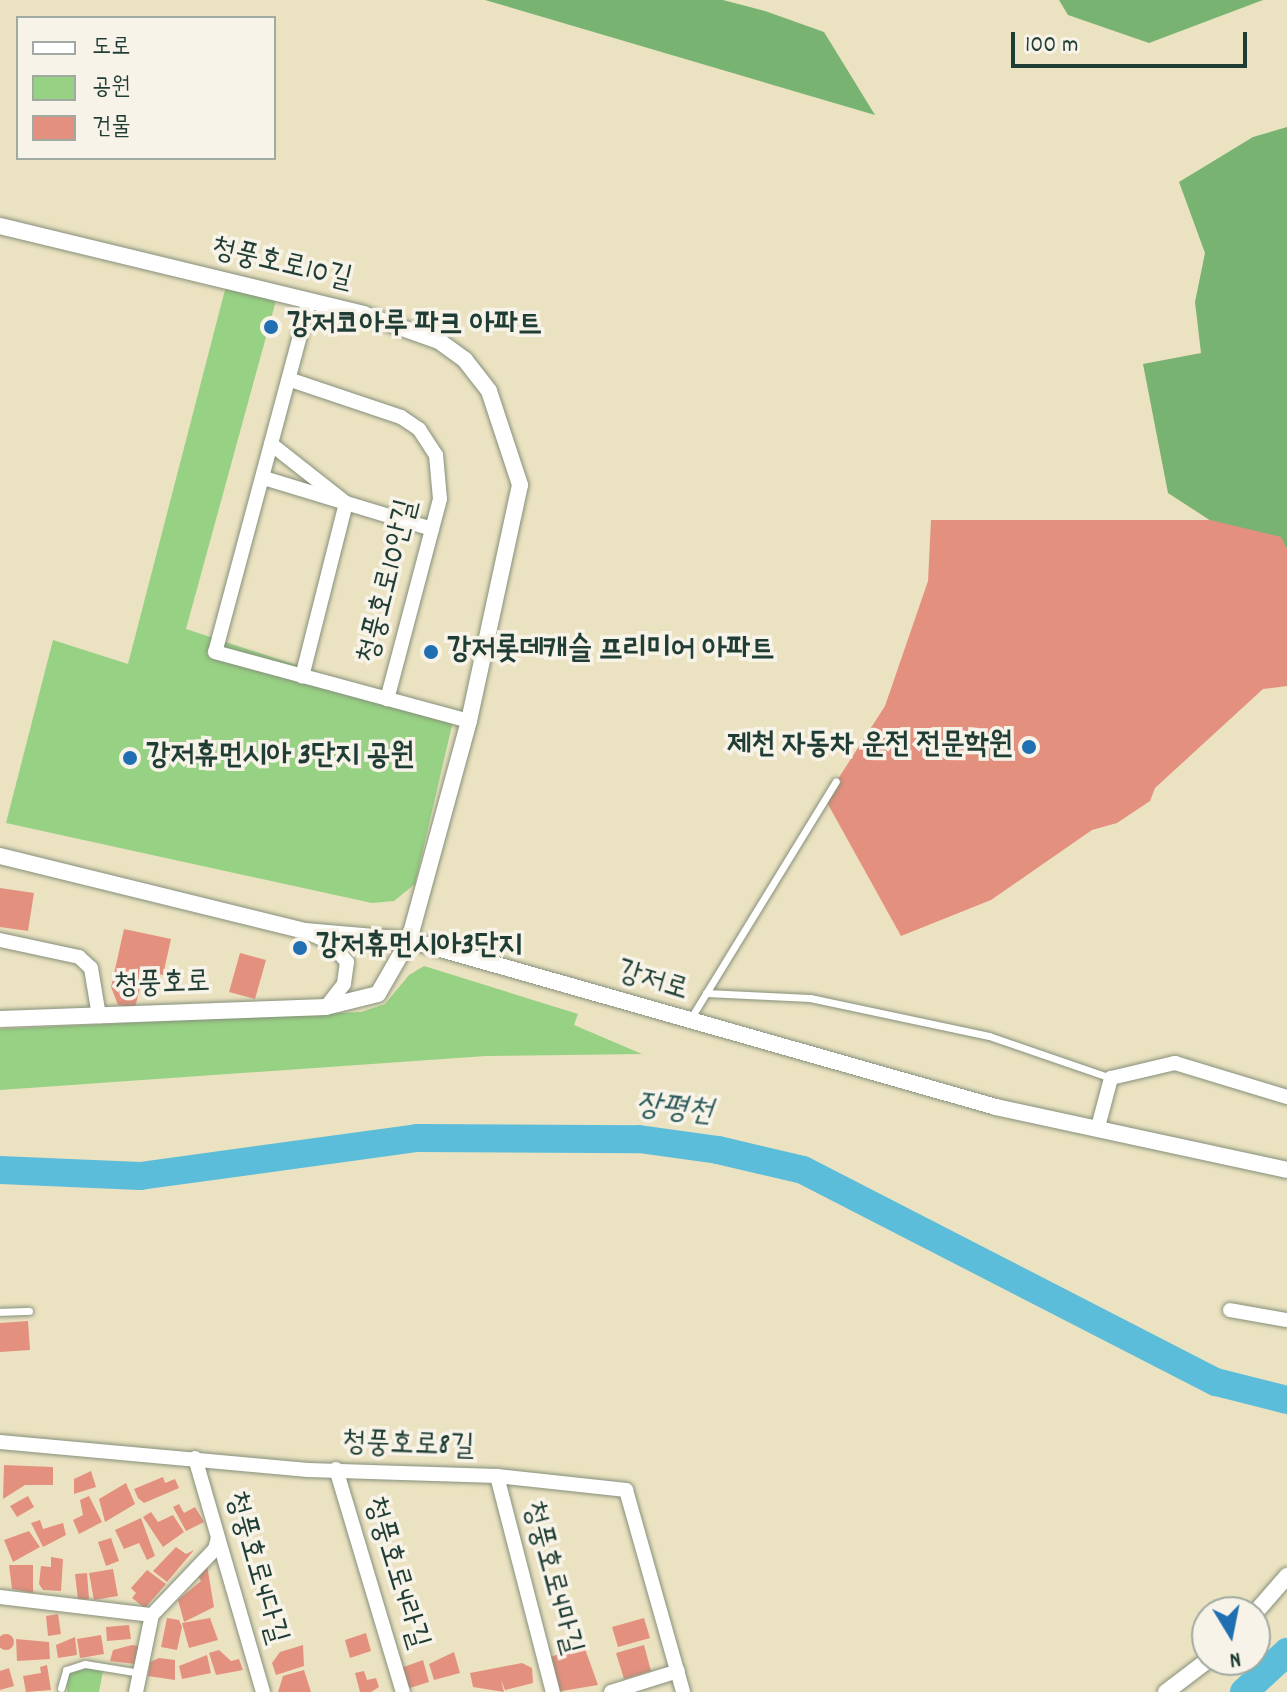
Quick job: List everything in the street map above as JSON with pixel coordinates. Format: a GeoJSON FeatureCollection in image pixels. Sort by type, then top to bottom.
{"type":"FeatureCollection","features":[{"type":"Feature","properties":{"kind":"street","name":"청풍호로10길"},"geometry":{"type":"LineString","coordinates":[[0,226],[403,325],[439,341],[465,360],[489,391],[501,417],[520,485],[469,721],[409,940]]}},
{"type":"Feature","properties":{"kind":"street","name":"청풍호로10안길"},"geometry":{"type":"LineString","coordinates":[[309,302],[291,380],[215,652],[469,721]]}},
{"type":"Feature","properties":{"kind":"street","name":"청풍호로10안길"},"geometry":{"type":"LineString","coordinates":[[291,380],[401,417],[419,429],[436,455],[440,474],[432,529],[387,699]]}},
{"type":"Feature","properties":{"kind":"street"},"geometry":{"type":"LineString","coordinates":[[271,444],[346,503],[432,529]]}},
{"type":"Feature","properties":{"kind":"street","name":"청풍호로10안길"},"geometry":{"type":"LineString","coordinates":[[264,478],[346,503],[302,677]]}},
{"type":"Feature","properties":{"kind":"street","name":"강저로"},"geometry":{"type":"LineString","coordinates":[[0,856],[305,931],[409,940],[687,1023],[996,1107],[1287,1170]]}},
{"type":"Feature","properties":{"kind":"street"},"geometry":{"type":"LineString","coordinates":[[305,931],[331,943],[347,962],[344,984],[326,1007]]}},
{"type":"Feature","properties":{"kind":"street"},"geometry":{"type":"LineString","coordinates":[[0,940],[79,957],[91,968],[99,1016]]}},
{"type":"Feature","properties":{"kind":"street","name":"청풍호로"},"geometry":{"type":"LineString","coordinates":[[0,1019],[326,1007],[378,994],[409,940]]}},
{"type":"Feature","properties":{"kind":"street"},"geometry":{"type":"LineString","coordinates":[[1098,1127],[1111,1078],[1175,1063],[1287,1097]]}},
{"type":"Feature","properties":{"kind":"street"},"geometry":{"type":"LineString","coordinates":[[1230,1310],[1287,1320]]}},
{"type":"Feature","properties":{"kind":"street","name":"청풍호로8길"},"geometry":{"type":"LineString","coordinates":[[0,1442],[336,1469],[497,1476],[626,1490],[683,1692]]}},
{"type":"Feature","properties":{"kind":"street","name":"청풍호로4다길"},"geometry":{"type":"LineString","coordinates":[[195,1458],[263,1692]]}},
{"type":"Feature","properties":{"kind":"street","name":"청풍호로4라길"},"geometry":{"type":"LineString","coordinates":[[336,1469],[403,1692]]}},
{"type":"Feature","properties":{"kind":"street","name":"청풍호로4마길"},"geometry":{"type":"LineString","coordinates":[[497,1476],[553,1692]]}},
{"type":"Feature","properties":{"kind":"street"},"geometry":{"type":"LineString","coordinates":[[136,1692],[152,1615],[215,1549],[218,1538]]}},
{"type":"Feature","properties":{"kind":"street"},"geometry":{"type":"LineString","coordinates":[[1270,1596],[1287,1576]]}},
{"type":"Feature","properties":{"kind":"street"},"geometry":{"type":"LineString","coordinates":[[0,1597],[152,1615]]}},
{"type":"Feature","properties":{"kind":"street"},"geometry":{"type":"LineString","coordinates":[[611,1692],[678,1671]]}},
{"type":"Feature","properties":{"kind":"street"},"geometry":{"type":"LineString","coordinates":[[1166,1692],[1191,1673]]}},
{"type":"Feature","properties":{"kind":"lane"},"geometry":{"type":"LineString","coordinates":[[687,1023],[836,781]]}},
{"type":"Feature","properties":{"kind":"lane"},"geometry":{"type":"LineString","coordinates":[[706,993],[810,998],[989,1036],[1111,1078]]}},
{"type":"Feature","properties":{"kind":"lane"},"geometry":{"type":"LineString","coordinates":[[0,1312],[29,1311]]}},
{"type":"Feature","properties":{"kind":"lane"},"geometry":{"type":"LineString","coordinates":[[61,1688],[66,1670],[85,1664],[140,1673]]}},
{"type":"Feature","properties":{"kind":"green space"},"geometry":{"type":"Polygon","coordinates":[[[485,0],[723,0],[765,11],[824,32],[875,115],[485,0]]]}},
{"type":"Feature","properties":{"kind":"green space"},"geometry":{"type":"Polygon","coordinates":[[[1059,0],[1263,0],[1149,43],[1068,15],[1059,0]]]}},
{"type":"Feature","properties":{"kind":"green space"},"geometry":{"type":"Polygon","coordinates":[[[1287,127],[1287,548],[1231,534],[1168,493],[1143,364],[1201,353],[1195,302],[1205,253],[1179,182],[1253,137],[1287,127]]]}},
{"type":"Feature","properties":{"kind":"green space"},"geometry":{"type":"Polygon","coordinates":[[[227,282],[278,293],[186,629],[454,717],[415,884],[394,901],[372,903],[6,823],[53,640],[128,664],[227,282]]]}},
{"type":"Feature","properties":{"kind":"green space"},"geometry":{"type":"Polygon","coordinates":[[[424,966],[578,1014],[574,1025],[642,1054],[486,1056],[0,1090],[0,1029],[361,1012],[385,1004],[409,975],[424,966]]]}},
{"type":"Feature","properties":{"kind":"green space"},"geometry":{"type":"Polygon","coordinates":[[[87,1667],[103,1671],[99,1692],[67,1692],[68,1674],[87,1667]]]}},
{"type":"Feature","properties":{"kind":"building","name":"제천 자동차 운전 전문학원"},"geometry":{"type":"Polygon","coordinates":[[[931,520],[1210,520],[1281,537],[1287,549],[1287,686],[1263,689],[1155,788],[1150,801],[1117,823],[1092,830],[991,900],[901,936],[825,799],[885,706],[928,581],[931,520]]]}},
{"type":"Feature","properties":{"kind":"building"},"geometry":{"type":"Polygon","coordinates":[[[0,888],[34,893],[28,931],[0,927],[0,888]]]}},
{"type":"Feature","properties":{"kind":"building"},"geometry":{"type":"Polygon","coordinates":[[[124,929],[171,939],[163,975],[144,971],[135,1008],[118,1005],[111,987],[124,929]]]}},
{"type":"Feature","properties":{"kind":"building"},"geometry":{"type":"Polygon","coordinates":[[[240,953],[266,960],[255,999],[229,992],[240,953]]]}},
{"type":"Feature","properties":{"kind":"building"},"geometry":{"type":"Polygon","coordinates":[[[28,1321],[30,1350],[0,1352],[0,1323],[28,1321]]]}},
{"type":"Feature","properties":{"kind":"building"},"geometry":{"type":"Polygon","coordinates":[[[4,1465],[53,1467],[53,1485],[25,1485],[3,1499],[4,1465]]]}},
{"type":"Feature","properties":{"kind":"building"},"geometry":{"type":"Polygon","coordinates":[[[91,1471],[96,1487],[74,1494],[74,1479],[91,1471]]]}},
{"type":"Feature","properties":{"kind":"building"},"geometry":{"type":"Polygon","coordinates":[[[163,1477],[165,1483],[175,1479],[179,1488],[144,1503],[138,1498],[134,1489],[163,1477]]]}},
{"type":"Feature","properties":{"kind":"building"},"geometry":{"type":"Polygon","coordinates":[[[126,1483],[135,1504],[105,1522],[99,1499],[126,1483]]]}},
{"type":"Feature","properties":{"kind":"building"},"geometry":{"type":"Polygon","coordinates":[[[28,1496],[34,1507],[17,1517],[10,1506],[28,1496]]]}},
{"type":"Feature","properties":{"kind":"building"},"geometry":{"type":"Polygon","coordinates":[[[89,1496],[102,1522],[79,1534],[73,1520],[83,1515],[80,1500],[89,1496]]]}},
{"type":"Feature","properties":{"kind":"building"},"geometry":{"type":"Polygon","coordinates":[[[179,1504],[184,1513],[195,1507],[204,1522],[186,1531],[173,1507],[179,1504]]]}},
{"type":"Feature","properties":{"kind":"building"},"geometry":{"type":"Polygon","coordinates":[[[151,1512],[158,1522],[173,1515],[184,1532],[163,1547],[143,1517],[151,1512]]]}},
{"type":"Feature","properties":{"kind":"building"},"geometry":{"type":"Polygon","coordinates":[[[141,1518],[155,1556],[147,1560],[139,1543],[124,1549],[115,1530],[141,1518]]]}},
{"type":"Feature","properties":{"kind":"building"},"geometry":{"type":"Polygon","coordinates":[[[40,1520],[43,1529],[63,1523],[66,1535],[43,1547],[31,1523],[40,1520]]]}},
{"type":"Feature","properties":{"kind":"building"},"geometry":{"type":"Polygon","coordinates":[[[29,1531],[40,1547],[13,1562],[4,1540],[29,1531]]]}},
{"type":"Feature","properties":{"kind":"building"},"geometry":{"type":"Polygon","coordinates":[[[111,1538],[119,1561],[106,1566],[98,1542],[111,1538]]]}},
{"type":"Feature","properties":{"kind":"building"},"geometry":{"type":"Polygon","coordinates":[[[176,1547],[186,1554],[194,1550],[167,1582],[153,1571],[176,1547]]]}},
{"type":"Feature","properties":{"kind":"building"},"geometry":{"type":"Polygon","coordinates":[[[51,1557],[63,1559],[61,1591],[43,1590],[39,1584],[41,1566],[51,1567],[51,1557]]]}},
{"type":"Feature","properties":{"kind":"building"},"geometry":{"type":"Polygon","coordinates":[[[9,1565],[33,1565],[33,1593],[12,1589],[9,1565]]]}},
{"type":"Feature","properties":{"kind":"building"},"geometry":{"type":"Polygon","coordinates":[[[207,1565],[214,1607],[184,1622],[178,1600],[201,1581],[198,1576],[207,1565]]]}},
{"type":"Feature","properties":{"kind":"building"},"geometry":{"type":"Polygon","coordinates":[[[113,1569],[118,1596],[94,1600],[89,1573],[113,1569]]]}},
{"type":"Feature","properties":{"kind":"building"},"geometry":{"type":"Polygon","coordinates":[[[147,1570],[166,1584],[145,1608],[132,1598],[136,1593],[131,1588],[147,1570]]]}},
{"type":"Feature","properties":{"kind":"building"},"geometry":{"type":"Polygon","coordinates":[[[87,1573],[89,1599],[78,1600],[75,1574],[87,1573]]]}},
{"type":"Feature","properties":{"kind":"building"},"geometry":{"type":"Polygon","coordinates":[[[58,1614],[61,1634],[48,1636],[46,1616],[58,1614]]]}},
{"type":"Feature","properties":{"kind":"building"},"geometry":{"type":"Polygon","coordinates":[[[167,1618],[179,1620],[182,1627],[177,1650],[161,1647],[167,1618]]]}},
{"type":"Feature","properties":{"kind":"building"},"geometry":{"type":"Polygon","coordinates":[[[210,1618],[218,1640],[189,1648],[182,1623],[210,1618]]]}},
{"type":"Feature","properties":{"kind":"building"},"geometry":{"type":"Polygon","coordinates":[[[644,1618],[650,1638],[618,1647],[612,1627],[644,1618]]]}},
{"type":"Feature","properties":{"kind":"building"},"geometry":{"type":"Polygon","coordinates":[[[129,1625],[131,1639],[107,1641],[106,1627],[129,1625]]]}},
{"type":"Feature","properties":{"kind":"building"},"geometry":{"type":"Polygon","coordinates":[[[366,1633],[371,1651],[350,1658],[345,1640],[366,1633]]]}},
{"type":"Feature","properties":{"kind":"building"},"geometry":{"type":"Polygon","coordinates":[[[6,1634],[13,1639],[12,1648],[0,1648],[0,1636],[6,1634]]]}},
{"type":"Feature","properties":{"kind":"building"},"geometry":{"type":"Polygon","coordinates":[[[101,1635],[104,1654],[80,1658],[77,1639],[101,1635]]]}},
{"type":"Feature","properties":{"kind":"building"},"geometry":{"type":"Polygon","coordinates":[[[75,1637],[77,1655],[58,1658],[56,1645],[75,1637]]]}},
{"type":"Feature","properties":{"kind":"building"},"geometry":{"type":"Polygon","coordinates":[[[16,1639],[49,1642],[50,1659],[17,1661],[16,1639]]]}},
{"type":"Feature","properties":{"kind":"building"},"geometry":{"type":"Polygon","coordinates":[[[303,1645],[304,1666],[276,1675],[272,1663],[280,1652],[303,1645]]]}},
{"type":"Feature","properties":{"kind":"building"},"geometry":{"type":"Polygon","coordinates":[[[644,1645],[651,1671],[624,1679],[616,1653],[644,1645]]]}},
{"type":"Feature","properties":{"kind":"building"},"geometry":{"type":"Polygon","coordinates":[[[139,1646],[135,1664],[110,1661],[113,1650],[139,1646]]]}},
{"type":"Feature","properties":{"kind":"building"},"geometry":{"type":"Polygon","coordinates":[[[584,1646],[598,1685],[556,1692],[547,1658],[584,1646]]]}},
{"type":"Feature","properties":{"kind":"building"},"geometry":{"type":"Polygon","coordinates":[[[219,1650],[231,1661],[239,1659],[243,1670],[216,1675],[209,1653],[219,1650]]]}},
{"type":"Feature","properties":{"kind":"building"},"geometry":{"type":"Polygon","coordinates":[[[454,1652],[460,1673],[434,1680],[429,1664],[454,1652]]]}},
{"type":"Feature","properties":{"kind":"building"},"geometry":{"type":"Polygon","coordinates":[[[207,1655],[211,1673],[182,1679],[179,1666],[207,1655]]]}},
{"type":"Feature","properties":{"kind":"building"},"geometry":{"type":"Polygon","coordinates":[[[159,1658],[175,1660],[175,1680],[148,1676],[150,1662],[159,1658]]]}},
{"type":"Feature","properties":{"kind":"building"},"geometry":{"type":"Polygon","coordinates":[[[423,1660],[429,1682],[400,1691],[401,1668],[423,1660]]]}},
{"type":"Feature","properties":{"kind":"building"},"geometry":{"type":"Polygon","coordinates":[[[522,1663],[532,1668],[533,1683],[505,1690],[501,1680],[504,1692],[473,1687],[470,1673],[522,1663]]]}},
{"type":"Feature","properties":{"kind":"building"},"geometry":{"type":"Polygon","coordinates":[[[47,1665],[51,1690],[26,1692],[23,1676],[41,1673],[40,1667],[47,1665]]]}},
{"type":"Feature","properties":{"kind":"building"},"geometry":{"type":"Polygon","coordinates":[[[9,1668],[14,1686],[0,1690],[0,1671],[9,1668]]]}},
{"type":"Feature","properties":{"kind":"building"},"geometry":{"type":"Polygon","coordinates":[[[304,1670],[311,1692],[278,1692],[283,1676],[304,1670]]]}},
{"type":"Feature","properties":{"kind":"building"},"geometry":{"type":"Polygon","coordinates":[[[364,1671],[367,1680],[376,1678],[379,1687],[371,1692],[360,1692],[355,1673],[364,1671]]]}},
{"type":"Feature","properties":{"kind":"waterway","name":"장평천"},"geometry":{"type":"LineString","coordinates":[[0,1170],[140,1176],[417,1138],[639,1139],[718,1150],[803,1170],[1216,1382],[1287,1400]]}},
{"type":"Feature","properties":{"kind":"waterway"},"geometry":{"type":"LineString","coordinates":[[1244,1692],[1287,1652]]}},
{"type":"Feature","properties":{"kind":"place","name":"강저코아루 파크 아파트"},"geometry":{"type":"Point","coordinates":[271,327]}},
{"type":"Feature","properties":{"kind":"place","name":"강저롯데캐슬 프리미어 아파트"},"geometry":{"type":"Point","coordinates":[431,652]}},
{"type":"Feature","properties":{"kind":"place","name":"제천 자동차 운전 전문학원"},"geometry":{"type":"Point","coordinates":[1029,747]}},
{"type":"Feature","properties":{"kind":"place","name":"강저휴먼시아 3단지 공원"},"geometry":{"type":"Point","coordinates":[130,758]}},
{"type":"Feature","properties":{"kind":"place","name":"강저휴먼시아3단지"},"geometry":{"type":"Point","coordinates":[300,948]}}]}
